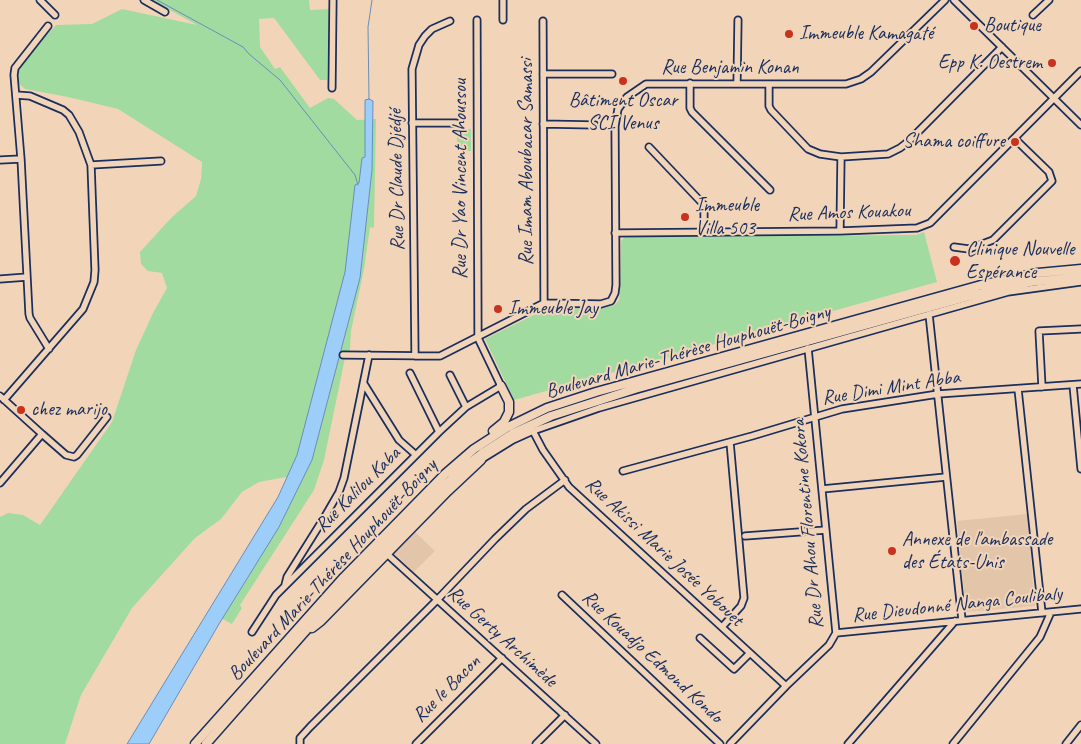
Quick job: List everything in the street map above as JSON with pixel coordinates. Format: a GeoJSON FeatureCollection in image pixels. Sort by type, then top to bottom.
{"type":"FeatureCollection","features":[{"type":"Feature","properties":{"kind":"main road","name":"Boulevard Marie-Thérèse Houphouët-Boigny"},"geometry":{"type":"LineString","coordinates":[[196,744],[344,577],[445,474],[490,438],[524,419],[547,408],[596,392],[981,285],[1038,273],[1081,269]]}},
{"type":"Feature","properties":{"kind":"main road","name":"Boulevard Marie-Thérèse Houphouët-Boigny"},"geometry":{"type":"LineString","coordinates":[[206,744],[338,594],[461,470],[492,446],[526,426],[596,401],[987,291],[1030,282],[1081,277]]}},
{"type":"Feature","properties":{"kind":"main road"},"geometry":{"type":"LineString","coordinates":[[464,457],[471,447],[508,418],[509,402],[501,386]]}},
{"type":"Feature","properties":{"kind":"main road"},"geometry":{"type":"LineString","coordinates":[[302,635],[321,621],[482,459]]}},
{"type":"Feature","properties":{"kind":"street"},"geometry":{"type":"LineString","coordinates":[[40,0],[55,15]]}},
{"type":"Feature","properties":{"kind":"street"},"geometry":{"type":"LineString","coordinates":[[144,0],[165,12]]}},
{"type":"Feature","properties":{"kind":"street"},"geometry":{"type":"LineString","coordinates":[[332,88],[334,0]]}},
{"type":"Feature","properties":{"kind":"street"},"geometry":{"type":"LineString","coordinates":[[503,0],[503,20]]}},
{"type":"Feature","properties":{"kind":"street","name":"Rue Benjamin Konan"},"geometry":{"type":"LineString","coordinates":[[544,303],[601,304],[613,299],[616,285],[615,126],[618,109],[627,97],[646,84],[846,84],[861,79],[871,72],[945,0]]}},
{"type":"Feature","properties":{"kind":"street"},"geometry":{"type":"LineString","coordinates":[[954,0],[1081,125]]}},
{"type":"Feature","properties":{"kind":"street"},"geometry":{"type":"LineString","coordinates":[[1033,16],[1049,0]]}},
{"type":"Feature","properties":{"kind":"street","name":"Rue Dr Claude Djédjé"},"geometry":{"type":"LineString","coordinates":[[415,356],[412,70],[419,45],[424,36],[432,29],[450,20]]}},
{"type":"Feature","properties":{"kind":"street","name":"Rue Dr Yao Vincent Ahoussou"},"geometry":{"type":"LineString","coordinates":[[477,20],[478,338]]}},
{"type":"Feature","properties":{"kind":"street"},"geometry":{"type":"LineString","coordinates":[[737,84],[738,20]]}},
{"type":"Feature","properties":{"kind":"street","name":"Rue Imam Aboubacar Samassi"},"geometry":{"type":"LineString","coordinates":[[543,21],[544,303]]}},
{"type":"Feature","properties":{"kind":"street"},"geometry":{"type":"LineString","coordinates":[[48,26],[15,68],[14,75],[30,318],[49,348]]}},
{"type":"Feature","properties":{"kind":"street"},"geometry":{"type":"LineString","coordinates":[[769,84],[769,106],[774,115],[808,149],[820,154],[841,157],[888,154],[900,148],[1002,47]]}},
{"type":"Feature","properties":{"kind":"street","name":"Rue Amos Kouakou"},"geometry":{"type":"LineString","coordinates":[[615,233],[840,231],[918,228],[930,223],[1081,71]]}},
{"type":"Feature","properties":{"kind":"street"},"geometry":{"type":"LineString","coordinates":[[543,74],[612,74]]}},
{"type":"Feature","properties":{"kind":"street"},"geometry":{"type":"LineString","coordinates":[[690,83],[691,110],[770,190]]}},
{"type":"Feature","properties":{"kind":"street"},"geometry":{"type":"LineString","coordinates":[[16,95],[30,96],[45,101],[69,115],[79,132],[91,165],[95,270],[94,282],[83,309],[2,398],[66,455],[74,457],[107,417]]}},
{"type":"Feature","properties":{"kind":"street"},"geometry":{"type":"LineString","coordinates":[[412,123],[456,123]]}},
{"type":"Feature","properties":{"kind":"street"},"geometry":{"type":"LineString","coordinates":[[543,124],[594,125]]}},
{"type":"Feature","properties":{"kind":"street"},"geometry":{"type":"LineString","coordinates":[[954,247],[969,249],[994,240],[1052,181],[1049,172],[1015,139]]}},
{"type":"Feature","properties":{"kind":"street"},"geometry":{"type":"LineString","coordinates":[[649,147],[704,205],[704,231]]}},
{"type":"Feature","properties":{"kind":"street"},"geometry":{"type":"LineString","coordinates":[[840,231],[841,157]]}},
{"type":"Feature","properties":{"kind":"street"},"geometry":{"type":"LineString","coordinates":[[0,160],[21,159]]}},
{"type":"Feature","properties":{"kind":"street"},"geometry":{"type":"LineString","coordinates":[[91,165],[161,161]]}},
{"type":"Feature","properties":{"kind":"street"},"geometry":{"type":"LineString","coordinates":[[0,279],[27,277]]}},
{"type":"Feature","properties":{"kind":"street"},"geometry":{"type":"LineString","coordinates":[[461,470],[513,440],[533,431],[599,408],[808,348],[929,316],[1008,292],[1081,282]]}},
{"type":"Feature","properties":{"kind":"street"},"geometry":{"type":"LineString","coordinates":[[343,355],[440,356],[544,303]]}},
{"type":"Feature","properties":{"kind":"street"},"geometry":{"type":"LineString","coordinates":[[929,316],[962,620]]}},
{"type":"Feature","properties":{"kind":"street"},"geometry":{"type":"LineString","coordinates":[[1042,387],[1039,331],[1081,329]]}},
{"type":"Feature","properties":{"kind":"street"},"geometry":{"type":"LineString","coordinates":[[478,338],[501,386]]}},
{"type":"Feature","properties":{"kind":"street","name":"Rue Dr Ahou Florentine Kokora"},"geometry":{"type":"LineString","coordinates":[[730,744],[829,645],[836,633],[808,348]]}},
{"type":"Feature","properties":{"kind":"street"},"geometry":{"type":"LineString","coordinates":[[285,586],[287,577],[339,492],[348,466],[369,356]]}},
{"type":"Feature","properties":{"kind":"street"},"geometry":{"type":"LineString","coordinates":[[410,373],[438,432]]}},
{"type":"Feature","properties":{"kind":"street"},"geometry":{"type":"LineString","coordinates":[[450,375],[466,407]]}},
{"type":"Feature","properties":{"kind":"street"},"geometry":{"type":"LineString","coordinates":[[364,384],[399,440],[416,455]]}},
{"type":"Feature","properties":{"kind":"street","name":"Rue Dimi Mint Abba"},"geometry":{"type":"LineString","coordinates":[[623,471],[842,409],[938,394],[1081,384]]}},
{"type":"Feature","properties":{"kind":"street"},"geometry":{"type":"LineString","coordinates":[[1073,385],[1081,469]]}},
{"type":"Feature","properties":{"kind":"street","name":"Rue Kalilou Kaba"},"geometry":{"type":"LineString","coordinates":[[252,632],[269,605],[285,586],[438,432],[466,407],[501,386]]}},
{"type":"Feature","properties":{"kind":"street"},"geometry":{"type":"LineString","coordinates":[[1018,389],[1042,613]]}},
{"type":"Feature","properties":{"kind":"street","name":"Rue Akissi Marie Josée Yobouet"},"geometry":{"type":"LineString","coordinates":[[533,431],[543,450],[564,480],[585,503],[786,686]]}},
{"type":"Feature","properties":{"kind":"street"},"geometry":{"type":"LineString","coordinates":[[0,483],[42,434]]}},
{"type":"Feature","properties":{"kind":"street"},"geometry":{"type":"LineString","coordinates":[[722,627],[741,606],[744,598],[730,442]]}},
{"type":"Feature","properties":{"kind":"street"},"geometry":{"type":"LineString","coordinates":[[822,489],[946,477]]}},
{"type":"Feature","properties":{"kind":"street"},"geometry":{"type":"LineString","coordinates":[[300,744],[300,738],[310,727],[438,600],[526,509],[564,480]]}},
{"type":"Feature","properties":{"kind":"street"},"geometry":{"type":"LineString","coordinates":[[745,536],[826,530]]}},
{"type":"Feature","properties":{"kind":"street","name":"Rue Gerty Archimède"},"geometry":{"type":"LineString","coordinates":[[387,554],[596,744]]}},
{"type":"Feature","properties":{"kind":"street","name":"Rue Kouadjo Edmond Kondo"},"geometry":{"type":"LineString","coordinates":[[562,594],[720,744]]}},
{"type":"Feature","properties":{"kind":"street","name":"Rue Dieudonné Nanga Coulibaly"},"geometry":{"type":"LineString","coordinates":[[836,633],[1081,609]]}},
{"type":"Feature","properties":{"kind":"street"},"geometry":{"type":"LineString","coordinates":[[953,744],[1040,637],[1051,612]]}},
{"type":"Feature","properties":{"kind":"street"},"geometry":{"type":"LineString","coordinates":[[848,744],[955,621]]}},
{"type":"Feature","properties":{"kind":"street"},"geometry":{"type":"LineString","coordinates":[[700,638],[734,669],[750,653]]}},
{"type":"Feature","properties":{"kind":"street","name":"Rue le Bacon"},"geometry":{"type":"LineString","coordinates":[[416,744],[502,658]]}},
{"type":"Feature","properties":{"kind":"street"},"geometry":{"type":"LineString","coordinates":[[536,744],[565,716]]}},
{"type":"Feature","properties":{"kind":"street"},"geometry":{"type":"LineString","coordinates":[[1066,744],[1081,725]]}},
{"type":"Feature","properties":{"kind":"shaded area"},"geometry":{"type":"Polygon","coordinates":[[[1027,514],[1035,606],[966,612],[957,521],[1027,514]]]}},
{"type":"Feature","properties":{"kind":"shaded area"},"geometry":{"type":"Polygon","coordinates":[[[414,531],[435,551],[414,572],[393,552],[414,531]]]}},
{"type":"Feature","properties":{"kind":"green space"},"geometry":{"type":"Polygon","coordinates":[[[152,0],[309,0],[310,10],[329,9],[327,80],[320,80],[274,18],[259,19],[260,47],[275,69],[280,67],[310,108],[328,98],[334,99],[357,120],[376,119],[374,228],[370,227],[364,269],[351,331],[349,358],[345,358],[324,460],[314,490],[240,605],[242,608],[232,624],[215,615],[297,475],[259,482],[242,492],[221,519],[195,538],[132,608],[81,695],[65,744],[0,744],[0,517],[8,513],[23,515],[40,525],[112,422],[136,350],[167,288],[162,273],[148,271],[141,264],[140,252],[171,218],[196,196],[201,179],[202,162],[118,109],[25,89],[17,82],[17,72],[56,25],[92,24],[122,9],[197,25],[152,0]]]}},
{"type":"Feature","properties":{"kind":"green space"},"geometry":{"type":"Polygon","coordinates":[[[457,129],[471,129],[471,151],[457,150],[457,129]]]}},
{"type":"Feature","properties":{"kind":"green space"},"geometry":{"type":"Polygon","coordinates":[[[924,232],[937,282],[514,400],[485,339],[546,309],[602,308],[615,305],[619,300],[620,294],[621,241],[625,237],[916,235],[924,232]]]}},
{"type":"Feature","properties":{"kind":"water"},"geometry":{"type":"Polygon","coordinates":[[[365,100],[373,101],[372,170],[360,278],[312,460],[279,527],[219,624],[149,744],[127,744],[278,497],[297,455],[345,272],[355,185],[359,183],[362,158],[365,157],[365,100]]]}},
{"type":"Feature","properties":{"kind":"waterway"},"geometry":{"type":"LineString","coordinates":[[157,0],[243,47],[280,80],[355,175],[358,185]]}},
{"type":"Feature","properties":{"kind":"waterway"},"geometry":{"type":"LineString","coordinates":[[369,99],[368,27],[372,0]]}},
{"type":"Feature","properties":{"kind":"waterway"},"geometry":{"type":"LineString","coordinates":[[465,480],[490,458]]}},
{"type":"Feature","properties":{"kind":"place","name":"Boutique"},"geometry":{"type":"Point","coordinates":[974,26]}},
{"type":"Feature","properties":{"kind":"place","name":"Immeuble Kamagaté"},"geometry":{"type":"Point","coordinates":[789,34]}},
{"type":"Feature","properties":{"kind":"place","name":"Epp K. Oestrem"},"geometry":{"type":"Point","coordinates":[1052,63]}},
{"type":"Feature","properties":{"kind":"place","name":"Bâtiment Oscar SCI Venus"},"geometry":{"type":"Point","coordinates":[623,81]}},
{"type":"Feature","properties":{"kind":"place","name":"Shama coiffure"},"geometry":{"type":"Point","coordinates":[1015,142]}},
{"type":"Feature","properties":{"kind":"place","name":"Immeuble Villa 503"},"geometry":{"type":"Point","coordinates":[685,217]}},
{"type":"Feature","properties":{"kind":"place","name":"Clinique Nouvelle Espérance"},"geometry":{"type":"Point","coordinates":[955,261]}},
{"type":"Feature","properties":{"kind":"place","name":"Immeuble Jay"},"geometry":{"type":"Point","coordinates":[498,309]}},
{"type":"Feature","properties":{"kind":"place","name":"chez marijo"},"geometry":{"type":"Point","coordinates":[21,410]}},
{"type":"Feature","properties":{"kind":"place","name":"Annexe de l'ambassade des États-Unis"},"geometry":{"type":"Point","coordinates":[892,551]}}]}
